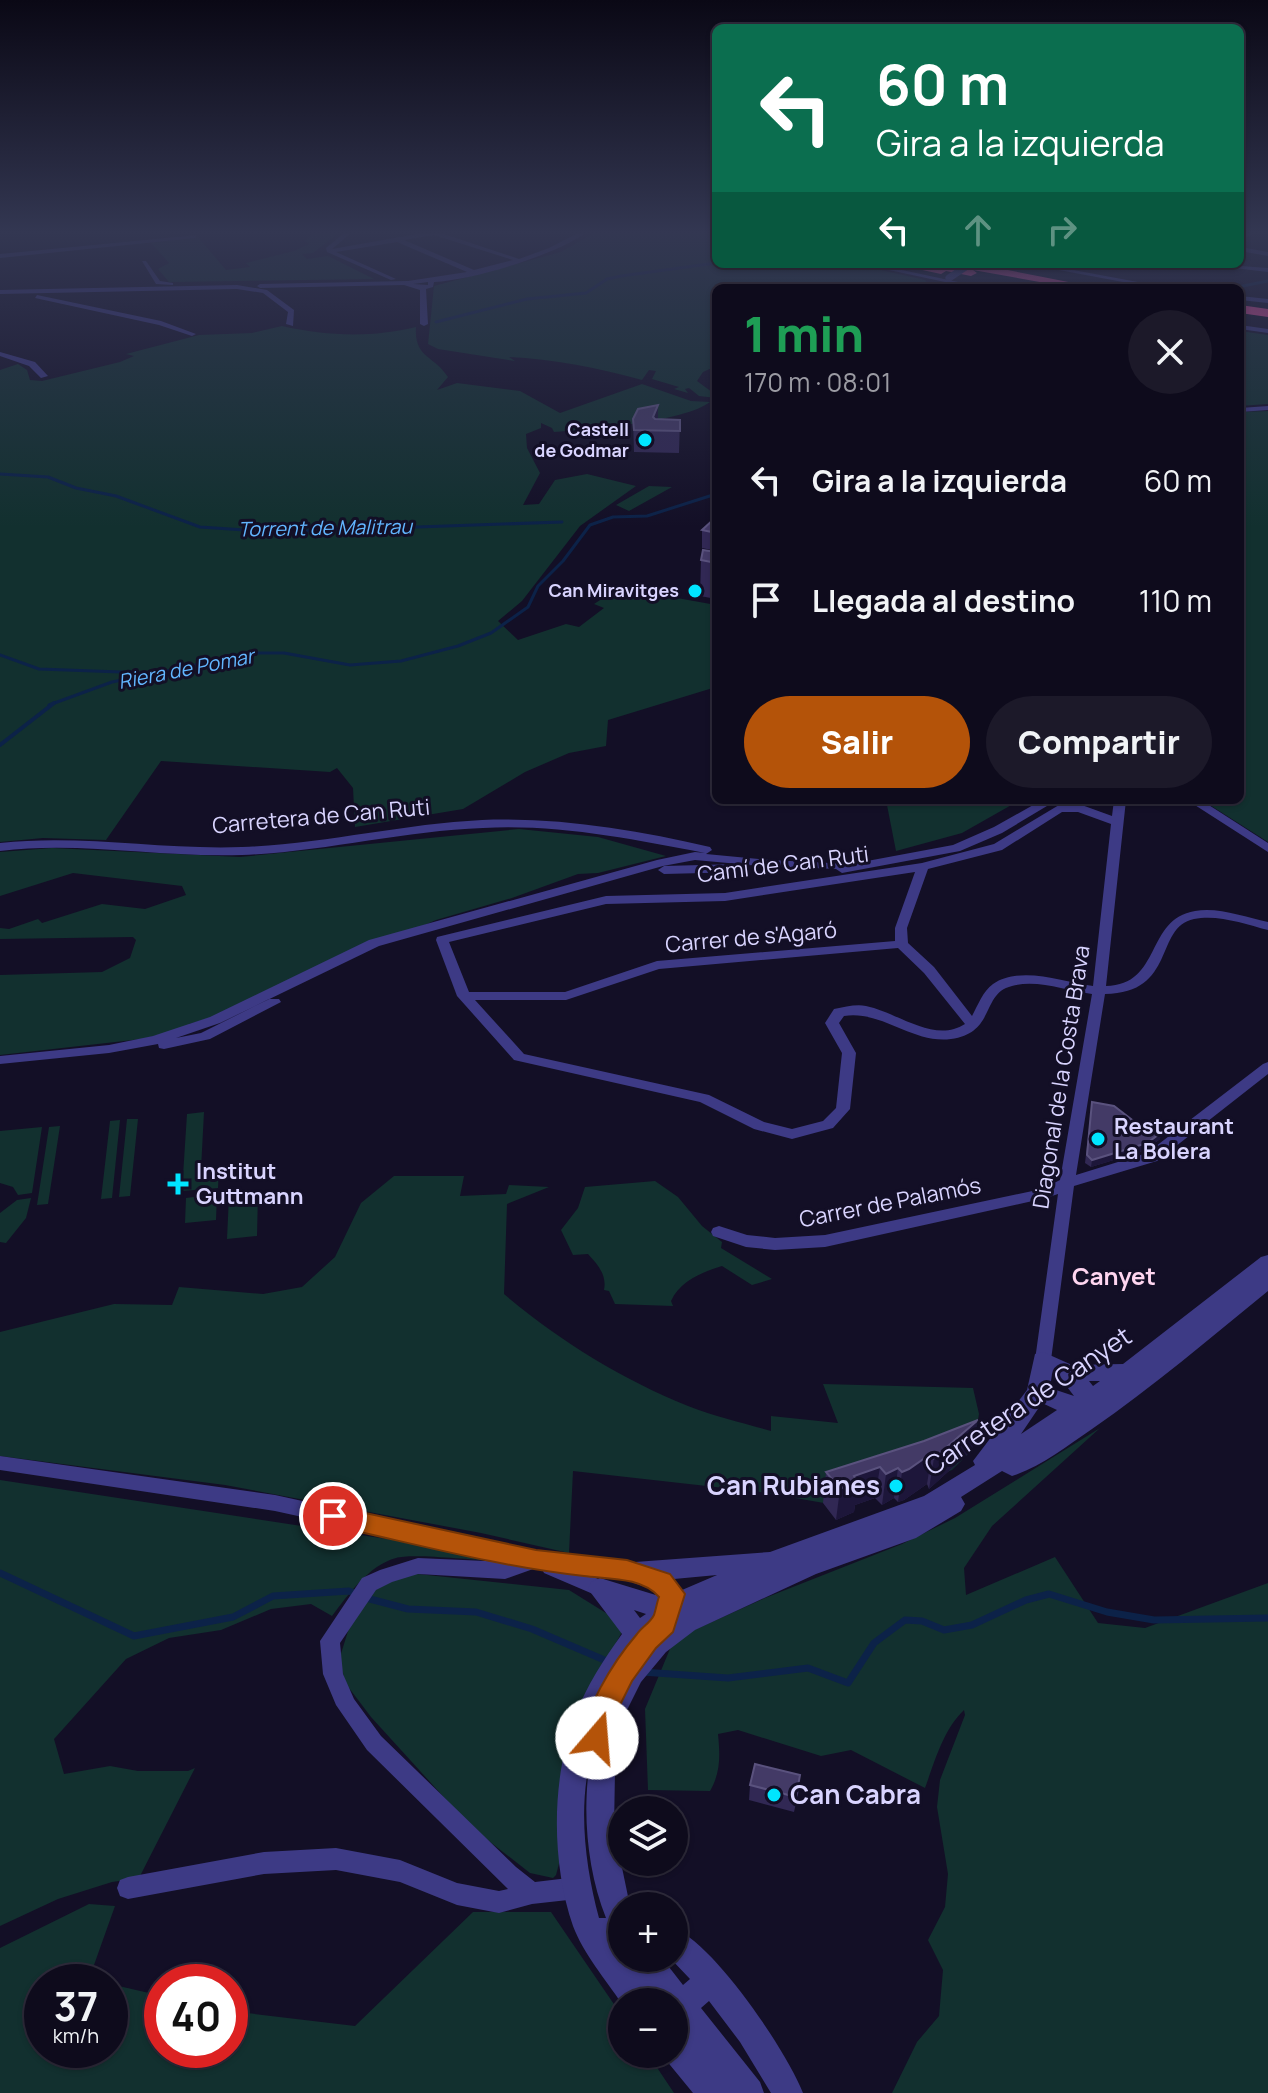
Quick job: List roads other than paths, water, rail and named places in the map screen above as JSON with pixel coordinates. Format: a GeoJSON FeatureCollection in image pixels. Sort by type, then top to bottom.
{"type":"FeatureCollection","features":[{"type":"Feature","properties":{"kind":"street"},"geometry":{"type":"LineString","coordinates":[[185,332],[192,334]]}},
{"type":"Feature","properties":{"kind":"street"},"geometry":{"type":"LineString","coordinates":[[0,354],[32,364],[44,376]]}},
{"type":"Feature","properties":{"kind":"street"},"geometry":{"type":"LineString","coordinates":[[1244,410],[1268,408]]}},
{"type":"Feature","properties":{"kind":"street","name":"Carretera de Can Ruti"},"geometry":{"type":"LineString","coordinates":[[550,825],[770,869],[830,870],[956,848],[1018,820],[1044,804]]}},
{"type":"Feature","properties":{"kind":"street","name":"Diagonal de la Costa Brava"},"geometry":{"type":"LineString","coordinates":[[1043,1360],[1067,1183],[1099,992],[1120,804]]}},
{"type":"Feature","properties":{"kind":"street"},"geometry":{"type":"LineString","coordinates":[[1199,804],[1268,848]]}},
{"type":"Feature","properties":{"kind":"street","name":"Camí de Can Ruti"},"geometry":{"type":"LineString","coordinates":[[464,996],[442,940],[606,900],[725,897],[923,867],[998,847],[1059,809],[1079,808],[1118,822]]}},
{"type":"Feature","properties":{"kind":"street","name":"Carretera de Can Ruti"},"geometry":{"type":"LineString","coordinates":[[0,847],[56,842],[206,852],[280,849],[470,826],[550,825],[579,826],[731,855],[802,864]]}},
{"type":"Feature","properties":{"kind":"street","name":"Carretera de Can Ruti"},"geometry":{"type":"LineString","coordinates":[[695,856],[847,866]]}},
{"type":"Feature","properties":{"kind":"street","name":"Camí de Can Ruti"},"geometry":{"type":"LineString","coordinates":[[175,1034],[215,1020],[384,940],[695,856]]}},
{"type":"Feature","properties":{"kind":"street"},"geometry":{"type":"LineString","coordinates":[[923,867],[901,928],[901,944],[929,970],[973,1026]]}},
{"type":"Feature","properties":{"kind":"street","name":"Camí de Can Ruti"},"geometry":{"type":"LineString","coordinates":[[616,876],[695,868],[770,869]]}},
{"type":"Feature","properties":{"kind":"street"},"geometry":{"type":"LineString","coordinates":[[464,996],[519,1057],[704,1098],[759,1126],[792,1134],[828,1125],[843,1109],[849,1053],[832,1023],[839,1012],[862,1009],[932,1035],[954,1035],[973,1026],[982,1015],[986,998],[1006,982],[1025,980],[1099,992],[1130,986],[1144,979],[1175,923],[1187,917],[1203,914],[1268,926]]}},
{"type":"Feature","properties":{"kind":"street","name":"Camí de Can Ruti"},"geometry":{"type":"LineString","coordinates":[[0,1060],[188,1042],[232,1024],[336,970],[464,919]]}},
{"type":"Feature","properties":{"kind":"street","name":"Camí de Can Ruti"},"geometry":{"type":"LineString","coordinates":[[336,970],[349,958],[384,940]]}},
{"type":"Feature","properties":{"kind":"street","name":"Carrer de s'Agaró"},"geometry":{"type":"LineString","coordinates":[[464,996],[566,996],[657,965],[901,944]]}},
{"type":"Feature","properties":{"kind":"street","name":"Camí de Can Ruti"},"geometry":{"type":"LineString","coordinates":[[109,1049],[232,1024],[236,1018],[283,991],[287,984]]}},
{"type":"Feature","properties":{"kind":"street","name":"Carrer de Palamós"},"geometry":{"type":"LineString","coordinates":[[719,1232],[746,1241],[775,1244],[825,1241],[1046,1193],[1067,1183],[1152,1157],[1268,1067]]}},
{"type":"Feature","properties":{"kind":"street","name":"Carretera de Canyet"},"geometry":{"type":"LineString","coordinates":[[668,1608],[777,1560],[932,1503],[1085,1404],[1268,1262]]}},
{"type":"Feature","properties":{"kind":"street","name":"Carretera de Canyet"},"geometry":{"type":"LineString","coordinates":[[807,1567],[908,1531],[1029,1455],[1055,1443],[1155,1372],[1172,1354],[1268,1280]]}},
{"type":"Feature","properties":{"kind":"street"},"geometry":{"type":"LineString","coordinates":[[1038,1392],[1069,1405],[1094,1404],[1172,1354]]}},
{"type":"Feature","properties":{"kind":"street"},"geometry":{"type":"LineString","coordinates":[[957,1488],[996,1452],[1038,1392],[1043,1360],[1069,1373],[1086,1393],[1085,1404],[1080,1416],[1038,1444],[1029,1455]]}},
{"type":"Feature","properties":{"kind":"street"},"geometry":{"type":"LineString","coordinates":[[1069,1373],[1127,1372]]}},
{"type":"Feature","properties":{"kind":"street"},"geometry":{"type":"LineString","coordinates":[[0,1463],[275,1503],[536,1560],[627,1570],[777,1560]]}},
{"type":"Feature","properties":{"kind":"street"},"geometry":{"type":"LineString","coordinates":[[532,1893],[508,1875],[374,1743],[346,1705],[333,1674],[330,1641],[350,1607],[369,1584],[418,1566],[505,1571],[536,1560],[600,1589],[668,1608],[689,1610],[770,1575],[807,1567]]}},
{"type":"Feature","properties":{"kind":"street"},"geometry":{"type":"LineString","coordinates":[[646,1640],[807,1567]]}},
{"type":"Feature","properties":{"kind":"street"},"geometry":{"type":"LineString","coordinates":[[627,1570],[662,1582],[672,1594],[664,1624],[646,1640],[632,1674],[600,1716],[574,1773],[572,1830],[577,1888],[587,1925],[628,1988]]}},
{"type":"Feature","properties":{"kind":"street"},"geometry":{"type":"LineString","coordinates":[[600,1589],[646,1640]]}},
{"type":"Feature","properties":{"kind":"street"},"geometry":{"type":"LineString","coordinates":[[600,1716],[597,1738],[602,1771],[600,1829],[603,1863],[612,1892]]}},
{"type":"Feature","properties":{"kind":"street"},"geometry":{"type":"LineString","coordinates":[[128,1888],[264,1863],[336,1859],[400,1871],[457,1894],[499,1902],[532,1893],[577,1888]]}},
{"type":"Feature","properties":{"kind":"street"},"geometry":{"type":"LineString","coordinates":[[577,1888],[608,1936]]}},
{"type":"Feature","properties":{"kind":"street"},"geometry":{"type":"LineString","coordinates":[[688,1956],[743,2017],[788,2093]]}},
{"type":"Feature","properties":{"kind":"street"},"geometry":{"type":"LineString","coordinates":[[633,1972],[646,1988]]}},
{"type":"Feature","properties":{"kind":"street"},"geometry":{"type":"LineString","coordinates":[[688,1995],[712,1979]]}},
{"type":"Feature","properties":{"kind":"street"},"geometry":{"type":"LineString","coordinates":[[688,2021],[749,2093]]}},
{"type":"Feature","properties":{"kind":"street"},"geometry":{"type":"LineString","coordinates":[[688,2039],[726,2093]]}},
{"type":"Feature","properties":{"kind":"street"},"geometry":{"type":"LineString","coordinates":[[688,2064],[713,2093]]}},
{"type":"Feature","properties":{"kind":"waterway","name":"Torrent de Malitrau"},"geometry":{"type":"LineString","coordinates":[[0,474],[48,477],[76,488],[116,496],[200,527],[274,532],[562,522]]}},
{"type":"Feature","properties":{"kind":"waterway","name":"Riera de Pomar"},"geometry":{"type":"LineString","coordinates":[[54,703],[112,682],[255,653],[284,653],[350,665],[401,661],[458,646],[491,633],[528,607],[538,586],[563,561],[590,525],[613,517],[647,516],[712,495]]}},
{"type":"Feature","properties":{"kind":"waterway"},"geometry":{"type":"LineString","coordinates":[[0,655],[39,669],[148,673]]}},
{"type":"Feature","properties":{"kind":"waterway","name":"Riera de Pomar"},"geometry":{"type":"LineString","coordinates":[[0,745],[54,703]]}},
{"type":"Feature","properties":{"kind":"waterway","name":"Riera de Pomar"},"geometry":{"type":"LineString","coordinates":[[49,705],[54,703]]}},
{"type":"Feature","properties":{"kind":"waterway"},"geometry":{"type":"LineString","coordinates":[[0,1573],[134,1636],[233,1617],[273,1596],[349,1591],[357,1594]]}},
{"type":"Feature","properties":{"kind":"waterway"},"geometry":{"type":"LineString","coordinates":[[642,1672],[728,1678],[808,1668],[848,1683],[874,1643],[905,1620],[922,1621],[944,1630],[972,1625],[1026,1600],[1049,1594],[1107,1612],[1154,1620],[1268,1618]]}},
{"type":"Feature","properties":{"kind":"waterway"},"geometry":{"type":"LineString","coordinates":[[366,1598],[408,1609],[476,1612],[532,1629],[609,1662]]}},
{"type":"Feature","properties":{"kind":"place","name":"Castell de Godmar"},"geometry":{"type":"Point","coordinates":[645,440]}},
{"type":"Feature","properties":{"kind":"place","name":"Can Miravitges"},"geometry":{"type":"Point","coordinates":[695,591]}},
{"type":"Feature","properties":{"kind":"place","name":"Restaurant La Bolera"},"geometry":{"type":"Point","coordinates":[1098,1139]}},
{"type":"Feature","properties":{"kind":"place","name":"Institut Guttmann"},"geometry":{"type":"Point","coordinates":[178,1184]}},
{"type":"Feature","properties":{"kind":"place","name":"Can Rubianes"},"geometry":{"type":"Point","coordinates":[896,1486]}},
{"type":"Feature","properties":{"kind":"place","name":"Can Cabra"},"geometry":{"type":"Point","coordinates":[774,1795]}},
{"type":"Feature","properties":{"kind":"district","name":"Canyet"},"geometry":{"type":"Point","coordinates":[1114,1277]}}]}
